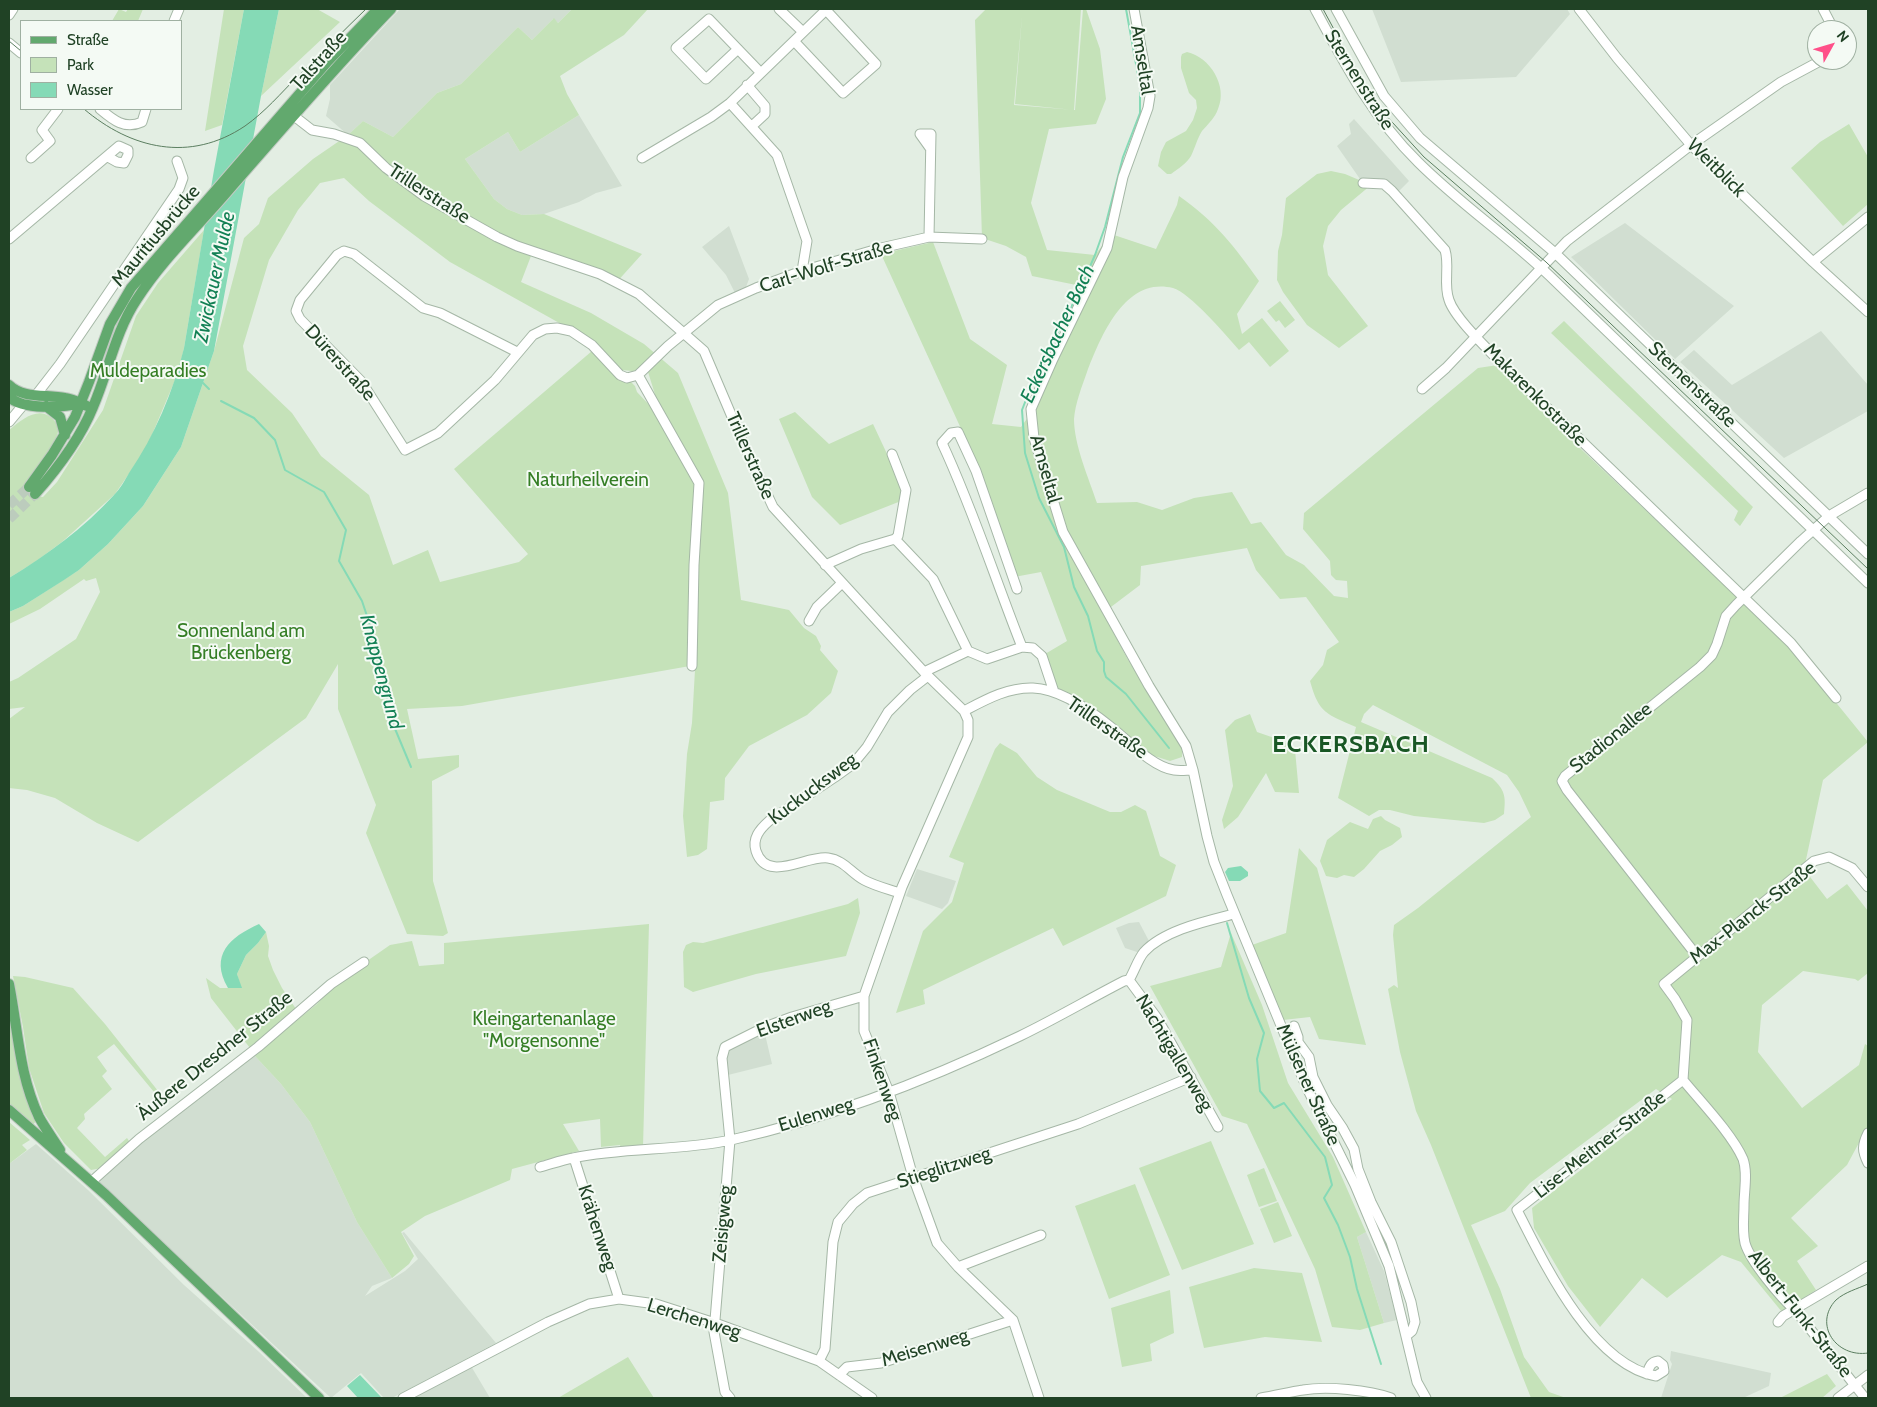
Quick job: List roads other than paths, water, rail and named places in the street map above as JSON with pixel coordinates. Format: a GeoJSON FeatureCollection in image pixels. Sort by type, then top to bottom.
{"type":"FeatureCollection","features":[{"type":"Feature","properties":{"kind":"main road","name":"Talstraße"},"geometry":{"type":"LineString","coordinates":[[291,112],[328,62],[378,9]]}},
{"type":"Feature","properties":{"kind":"main road","name":"Talstraße"},"geometry":{"type":"LineString","coordinates":[[291,112],[391,9]]}},
{"type":"Feature","properties":{"kind":"main road","name":"Mauritiusbrücke"},"geometry":{"type":"LineString","coordinates":[[291,112],[281,130],[138,297],[123,324],[93,407],[66,456],[32,491],[81,404],[110,324],[131,288],[291,112]]}},
{"type":"Feature","properties":{"kind":"main road"},"geometry":{"type":"LineString","coordinates":[[9,385],[19,392],[64,397],[93,407]]}},
{"type":"Feature","properties":{"kind":"main road"},"geometry":{"type":"LineString","coordinates":[[9,397],[13,401],[24,404],[66,407],[81,404]]}},
{"type":"Feature","properties":{"kind":"main road"},"geometry":{"type":"LineString","coordinates":[[45,406],[60,417],[65,434]]}},
{"type":"Feature","properties":{"kind":"main road"},"geometry":{"type":"LineString","coordinates":[[9,984],[21,1061],[26,1078],[40,1119],[68,1161]]}},
{"type":"Feature","properties":{"kind":"main road"},"geometry":{"type":"LineString","coordinates":[[9,1110],[91,1182],[319,1398]]}},
{"type":"Feature","properties":{"kind":"main road"},"geometry":{"type":"LineString","coordinates":[[31,1130],[38,1126],[40,1119]]}},
{"type":"Feature","properties":{"kind":"street"},"geometry":{"type":"LineString","coordinates":[[9,15],[13,9]]}},
{"type":"Feature","properties":{"kind":"street"},"geometry":{"type":"LineString","coordinates":[[780,9],[803,32]]}},
{"type":"Feature","properties":{"kind":"street","name":"Amseltal"},"geometry":{"type":"LineString","coordinates":[[1134,9],[1150,96],[1148,108],[1123,177],[1107,248],[1053,359],[1032,409],[1034,438],[1063,532],[1149,686],[1186,746],[1193,770]]}},
{"type":"Feature","properties":{"kind":"street","name":"Sternenstraße"},"geometry":{"type":"LineString","coordinates":[[1315,9],[1349,72],[1370,105],[1396,139],[1418,163],[1541,268],[1868,583]]}},
{"type":"Feature","properties":{"kind":"street","name":"Weitblick"},"geometry":{"type":"LineString","coordinates":[[1579,9],[1617,58],[1691,145],[1868,312]]}},
{"type":"Feature","properties":{"kind":"street"},"geometry":{"type":"LineString","coordinates":[[642,158],[711,117],[730,102],[826,10],[876,64],[843,93],[794,41]]}},
{"type":"Feature","properties":{"kind":"street","name":"Sternenstraße"},"geometry":{"type":"LineString","coordinates":[[1338,12],[1384,96],[1408,125],[1434,150],[1555,252],[1868,554]]}},
{"type":"Feature","properties":{"kind":"street"},"geometry":{"type":"LineString","coordinates":[[738,49],[706,79],[676,48],[709,19],[738,49],[761,73]]}},
{"type":"Feature","properties":{"kind":"street"},"geometry":{"type":"LineString","coordinates":[[9,43],[20,52]]}},
{"type":"Feature","properties":{"kind":"street"},"geometry":{"type":"LineString","coordinates":[[1422,389],[1446,368],[1567,240],[1691,145],[1767,92],[1807,69]]}},
{"type":"Feature","properties":{"kind":"street"},"geometry":{"type":"LineString","coordinates":[[747,86],[765,106],[765,114],[752,126]]}},
{"type":"Feature","properties":{"kind":"street"},"geometry":{"type":"LineString","coordinates":[[730,102],[777,155],[807,241],[802,271]]}},
{"type":"Feature","properties":{"kind":"street"},"geometry":{"type":"LineString","coordinates":[[31,158],[50,141],[42,130],[57,110]]}},
{"type":"Feature","properties":{"kind":"street"},"geometry":{"type":"LineString","coordinates":[[101,110],[122,124],[133,126],[142,122],[146,110]]}},
{"type":"Feature","properties":{"kind":"street","name":"Trillerstraße"},"geometry":{"type":"LineString","coordinates":[[291,112],[312,130],[334,134],[360,143],[386,168],[424,196],[497,237],[517,246],[600,274],[639,294],[704,351],[744,446],[773,508],[926,674],[964,711],[1006,691],[1033,688],[1054,692],[1076,703],[1110,726],[1145,757],[1172,770],[1193,770]]}},
{"type":"Feature","properties":{"kind":"street"},"geometry":{"type":"LineString","coordinates":[[929,237],[930,148]]}},
{"type":"Feature","properties":{"kind":"street"},"geometry":{"type":"LineString","coordinates":[[9,240],[108,157]]}},
{"type":"Feature","properties":{"kind":"street"},"geometry":{"type":"LineString","coordinates":[[36,395],[60,364],[179,189],[183,178],[177,161]]}},
{"type":"Feature","properties":{"kind":"street","name":"Makarenkostraße"},"geometry":{"type":"LineString","coordinates":[[1363,183],[1384,184],[1445,250],[1448,258],[1448,298],[1454,311],[1476,337],[1791,643],[1836,698]]}},
{"type":"Feature","properties":{"kind":"street"},"geometry":{"type":"LineString","coordinates":[[1813,262],[1868,217]]}},
{"type":"Feature","properties":{"kind":"street","name":"Carl-Wolf-Straße"},"geometry":{"type":"LineString","coordinates":[[638,376],[682,333],[718,305],[756,288],[802,271],[881,248],[929,237],[982,239]]}},
{"type":"Feature","properties":{"kind":"street","name":"Dürerstraße"},"geometry":{"type":"LineString","coordinates":[[344,251],[354,254],[423,308],[440,314],[517,352],[495,380],[438,432],[405,450],[361,381],[300,318],[296,310],[300,300],[337,255],[344,251]]}},
{"type":"Feature","properties":{"kind":"street"},"geometry":{"type":"LineString","coordinates":[[517,352],[533,335],[545,329],[557,328],[571,331],[592,345],[620,375],[627,378],[638,376],[698,484],[692,666]]}},
{"type":"Feature","properties":{"kind":"street"},"geometry":{"type":"LineString","coordinates":[[9,422],[24,404]]}},
{"type":"Feature","properties":{"kind":"street"},"geometry":{"type":"LineString","coordinates":[[1017,589],[976,471],[958,432],[951,433],[942,443],[964,490],[1022,647]]}},
{"type":"Feature","properties":{"kind":"street"},"geometry":{"type":"LineString","coordinates":[[825,565],[861,549],[895,539],[898,536],[906,490],[892,454]]}},
{"type":"Feature","properties":{"kind":"street"},"geometry":{"type":"LineString","coordinates":[[1743,598],[1829,516],[1868,493]]}},
{"type":"Feature","properties":{"kind":"street"},"geometry":{"type":"LineString","coordinates":[[895,539],[932,579],[968,650],[987,659],[1022,647],[1033,648],[1042,656],[1054,692]]}},
{"type":"Feature","properties":{"kind":"street"},"geometry":{"type":"LineString","coordinates":[[809,621],[817,607],[842,584]]}},
{"type":"Feature","properties":{"kind":"street","name":"Stadionallee"},"geometry":{"type":"LineString","coordinates":[[1697,956],[1567,790],[1562,781],[1565,776],[1700,667],[1712,655],[1718,644],[1726,616],[1743,598]]}},
{"type":"Feature","properties":{"kind":"street"},"geometry":{"type":"LineString","coordinates":[[926,674],[968,650]]}},
{"type":"Feature","properties":{"kind":"street","name":"Kuckucksweg"},"geometry":{"type":"LineString","coordinates":[[900,893],[865,881],[854,874],[843,863],[829,858],[816,859],[780,868],[770,866],[760,859],[755,849],[755,839],[760,830],[769,821],[853,764],[867,747],[888,712],[926,674]]}},
{"type":"Feature","properties":{"kind":"street","name":"Finkenweg"},"geometry":{"type":"LineString","coordinates":[[964,711],[968,720],[968,737],[900,893],[864,996],[864,1031],[889,1092],[913,1178],[937,1243],[958,1267],[1013,1320],[1039,1398]]}},
{"type":"Feature","properties":{"kind":"street","name":"Mülsener Straße"},"geometry":{"type":"LineString","coordinates":[[1193,770],[1214,862],[1234,914],[1293,1042],[1306,1086],[1355,1185],[1389,1266],[1417,1382],[1426,1398]]}},
{"type":"Feature","properties":{"kind":"street","name":"Max-Planck-Straße"},"geometry":{"type":"LineString","coordinates":[[1683,1080],[1687,1020],[1664,984],[1814,861],[1829,858],[1852,868],[1868,887]]}},
{"type":"Feature","properties":{"kind":"street"},"geometry":{"type":"LineString","coordinates":[[1129,980],[1144,952],[1164,937],[1187,926],[1234,914]]}},
{"type":"Feature","properties":{"kind":"street","name":"Äußere Dresdner Straße"},"geometry":{"type":"LineString","coordinates":[[91,1182],[139,1139],[258,1047],[331,984],[364,962]]}},
{"type":"Feature","properties":{"kind":"street","name":"Nachtigallenweg"},"geometry":{"type":"LineString","coordinates":[[1129,980],[1157,1018],[1218,1127]]}},
{"type":"Feature","properties":{"kind":"street","name":"Eulenweg"},"geometry":{"type":"LineString","coordinates":[[540,1167],[574,1158],[730,1140],[810,1118],[889,1092],[947,1069],[1021,1035],[1129,980]]}},
{"type":"Feature","properties":{"kind":"street","name":"Elsterweg"},"geometry":{"type":"LineString","coordinates":[[725,1047],[765,1027],[792,1017],[864,996]]}},
{"type":"Feature","properties":{"kind":"street"},"geometry":{"type":"LineString","coordinates":[[1294,1026],[1298,1037],[1293,1042],[1309,1057],[1313,1076],[1326,1106],[1342,1127],[1354,1149],[1358,1169],[1390,1242],[1411,1302],[1415,1322],[1412,1331],[1406,1336]]}},
{"type":"Feature","properties":{"kind":"street","name":"Zeisigweg"},"geometry":{"type":"LineString","coordinates":[[725,1047],[722,1058],[730,1140],[714,1332],[725,1392],[730,1398]]}},
{"type":"Feature","properties":{"kind":"street","name":"Stieglitzweg"},"geometry":{"type":"LineString","coordinates":[[819,1361],[825,1349],[833,1242],[838,1222],[853,1204],[867,1193],[1078,1124],[1191,1077]]}},
{"type":"Feature","properties":{"kind":"street","name":"Lise-Meitner-Straße"},"geometry":{"type":"LineString","coordinates":[[1647,1374],[1620,1360],[1581,1320],[1546,1267],[1517,1210],[1683,1080]]}},
{"type":"Feature","properties":{"kind":"street","name":"Albert-Funk-Straße"},"geometry":{"type":"LineString","coordinates":[[1683,1080],[1730,1138],[1743,1160],[1745,1174],[1743,1230],[1746,1245],[1753,1258],[1786,1302],[1795,1310],[1865,1398]]}},
{"type":"Feature","properties":{"kind":"street"},"geometry":{"type":"LineString","coordinates":[[1868,1133],[1863,1143],[1863,1154],[1868,1163]]}},
{"type":"Feature","properties":{"kind":"street","name":"Krähenweg"},"geometry":{"type":"LineString","coordinates":[[574,1158],[620,1299]]}},
{"type":"Feature","properties":{"kind":"street"},"geometry":{"type":"LineString","coordinates":[[958,1267],[1041,1235]]}},
{"type":"Feature","properties":{"kind":"street"},"geometry":{"type":"LineString","coordinates":[[1778,1322],[1783,1316],[1868,1266]]}},
{"type":"Feature","properties":{"kind":"street","name":"Lerchenweg"},"geometry":{"type":"LineString","coordinates":[[403,1398],[548,1322],[589,1304],[620,1299],[656,1304],[715,1323],[819,1361],[872,1398]]}},
{"type":"Feature","properties":{"kind":"street","name":"Meisenweg"},"geometry":{"type":"LineString","coordinates":[[839,1375],[846,1367],[881,1363],[1013,1320]]}},
{"type":"Feature","properties":{"kind":"street"},"geometry":{"type":"LineString","coordinates":[[1838,1398],[1868,1375]]}},
{"type":"Feature","properties":{"kind":"street"},"geometry":{"type":"LineString","coordinates":[[1261,1398],[1304,1389],[1336,1389],[1380,1394],[1392,1398]]}},
{"type":"Feature","properties":{"kind":"water","name":"Zwickauer Mulde"},"geometry":{"type":"Polygon","coordinates":[[[244,9],[279,9],[214,351],[181,447],[143,506],[108,544],[79,570],[23,606],[9,612],[9,578],[64,540],[90,519],[116,493],[147,444],[169,397],[184,348],[244,9]]]}},
{"type":"Feature","properties":{"kind":"water"},"geometry":{"type":"Polygon","coordinates":[[[1241,866],[1248,872],[1248,876],[1240,881],[1229,881],[1225,872],[1228,868],[1241,866]]]}},
{"type":"Feature","properties":{"kind":"water"},"geometry":{"type":"Polygon","coordinates":[[[259,924],[266,932],[246,955],[237,974],[242,988],[228,988],[221,966],[222,957],[231,941],[259,924]]]}},
{"type":"Feature","properties":{"kind":"water"},"geometry":{"type":"Polygon","coordinates":[[[360,1375],[381,1397],[358,1398],[347,1386],[360,1375]]]}},
{"type":"Feature","properties":{"kind":"waterway","name":"Eckersbacher Bach"},"geometry":{"type":"LineString","coordinates":[[1126,9],[1140,86],[1140,113],[1123,157],[1105,227],[1095,255],[1078,294],[1036,374],[1022,410],[1025,453],[1039,498],[1064,547],[1074,587],[1088,616],[1097,651],[1104,662],[1106,677],[1126,694],[1169,748]]}},
{"type":"Feature","properties":{"kind":"waterway","name":"Knappengrund"},"geometry":{"type":"LineString","coordinates":[[202,382],[209,389]]}},
{"type":"Feature","properties":{"kind":"waterway","name":"Knappengrund"},"geometry":{"type":"LineString","coordinates":[[221,401],[254,418],[275,440],[285,470],[324,492],[346,530],[339,561],[362,601],[371,628],[393,724],[411,767]]}},
{"type":"Feature","properties":{"kind":"waterway","name":"Eckersbacher Bach"},"geometry":{"type":"LineString","coordinates":[[1227,923],[1249,998],[1264,1033],[1257,1059],[1260,1091],[1274,1108],[1284,1103],[1325,1157],[1332,1185],[1324,1198],[1338,1225],[1350,1257],[1357,1289],[1381,1364]]}},
{"type":"Feature","properties":{"kind":"tunnel"},"geometry":{"type":"LineString","coordinates":[[9,505],[29,487]]}},
{"type":"Feature","properties":{"kind":"tunnel"},"geometry":{"type":"LineString","coordinates":[[9,519],[35,494]]}},
{"type":"Feature","properties":{"kind":"tram line"},"geometry":{"type":"LineString","coordinates":[[85,110],[121,134],[141,142],[182,147],[203,145],[224,138],[245,126],[259,115],[366,9]]}},
{"type":"Feature","properties":{"kind":"tram line"},"geometry":{"type":"LineString","coordinates":[[1323,9],[1364,85],[1382,111],[1424,157],[1546,262],[1868,569]]}},
{"type":"Feature","properties":{"kind":"tram line"},"geometry":{"type":"LineString","coordinates":[[9,41],[20,50]]}},
{"type":"Feature","properties":{"kind":"tram line"},"geometry":{"type":"LineString","coordinates":[[1868,1284],[1836,1300],[1829,1309],[1827,1319],[1831,1337],[1838,1345],[1856,1353],[1868,1353]]}},
{"type":"Feature","properties":{"kind":"district","name":"ECKERSBACH"},"geometry":{"type":"Point","coordinates":[1351,745]}},
{"type":"Feature","properties":{"kind":"park label","name":"Muldeparadies"},"geometry":{"type":"Point","coordinates":[148,371]}},
{"type":"Feature","properties":{"kind":"park label","name":"Naturheilverein"},"geometry":{"type":"Point","coordinates":[588,480]}},
{"type":"Feature","properties":{"kind":"park label","name":"Sonnenland am Brückenberg"},"geometry":{"type":"Point","coordinates":[241,642]}},
{"type":"Feature","properties":{"kind":"park label","name":"Kleingartenanlage \"Morgensonne\""},"geometry":{"type":"Point","coordinates":[544,1030]}}]}
